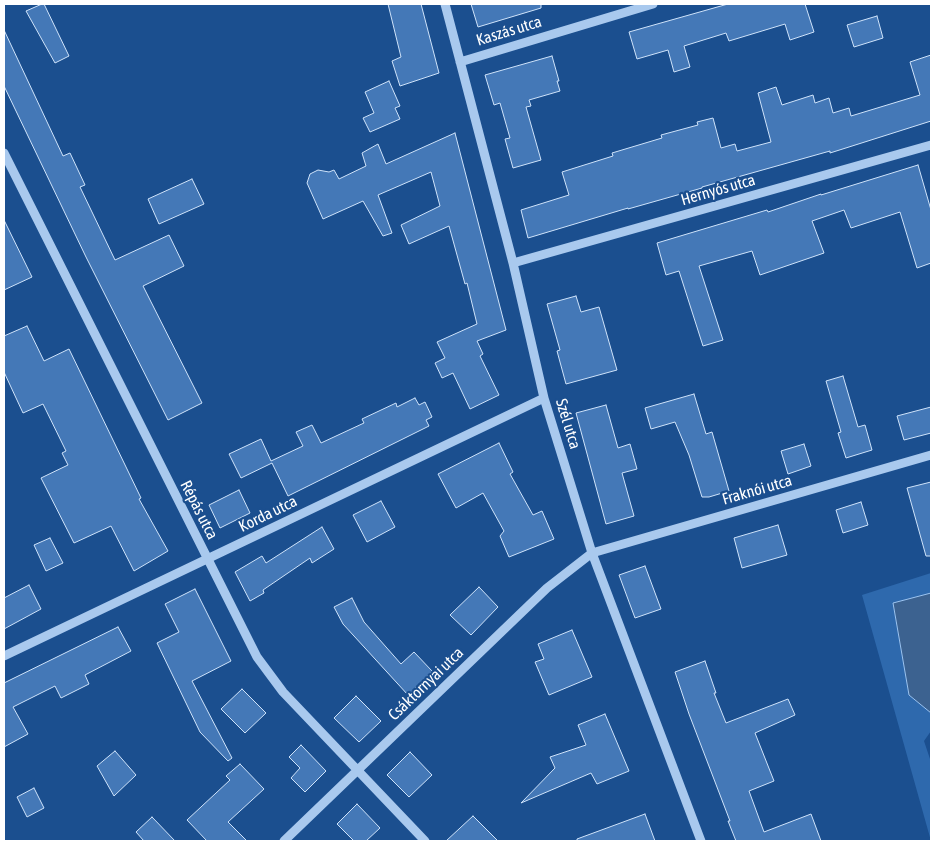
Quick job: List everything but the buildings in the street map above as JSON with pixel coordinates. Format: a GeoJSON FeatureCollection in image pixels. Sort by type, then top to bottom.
{"type":"FeatureCollection","features":[{"type":"Feature","properties":{"kind":"street","name":"Szél utca"},"geometry":{"type":"LineString","coordinates":[[445,4],[513,263],[544,398],[592,553],[701,841]]}},
{"type":"Feature","properties":{"kind":"street","name":"Kaszás utca"},"geometry":{"type":"LineString","coordinates":[[460,62],[653,4]]}},
{"type":"Feature","properties":{"kind":"street","name":"Hernyós utca"},"geometry":{"type":"LineString","coordinates":[[513,263],[931,145]]}},
{"type":"Feature","properties":{"kind":"street","name":"Répás utca"},"geometry":{"type":"LineString","coordinates":[[4,153],[257,657],[283,692],[425,841]]}},
{"type":"Feature","properties":{"kind":"street","name":"Korda utca"},"geometry":{"type":"LineString","coordinates":[[4,656],[544,398]]}},
{"type":"Feature","properties":{"kind":"street","name":"Fraknói utca"},"geometry":{"type":"LineString","coordinates":[[592,553],[931,455]]}},
{"type":"Feature","properties":{"kind":"street","name":"Csáktornyai utca"},"geometry":{"type":"LineString","coordinates":[[284,841],[547,588],[592,553]]}},
{"type":"Feature","properties":{"kind":"shaded area"},"geometry":{"type":"Polygon","coordinates":[[[931,573],[931,593],[893,604],[909,695],[931,713],[931,731],[924,741],[931,762],[931,841],[862,595],[931,573]]]}},
{"type":"Feature","properties":{"kind":"shaded area"},"geometry":{"type":"Polygon","coordinates":[[[931,593],[931,713],[909,695],[893,603],[931,593]]]}}]}
